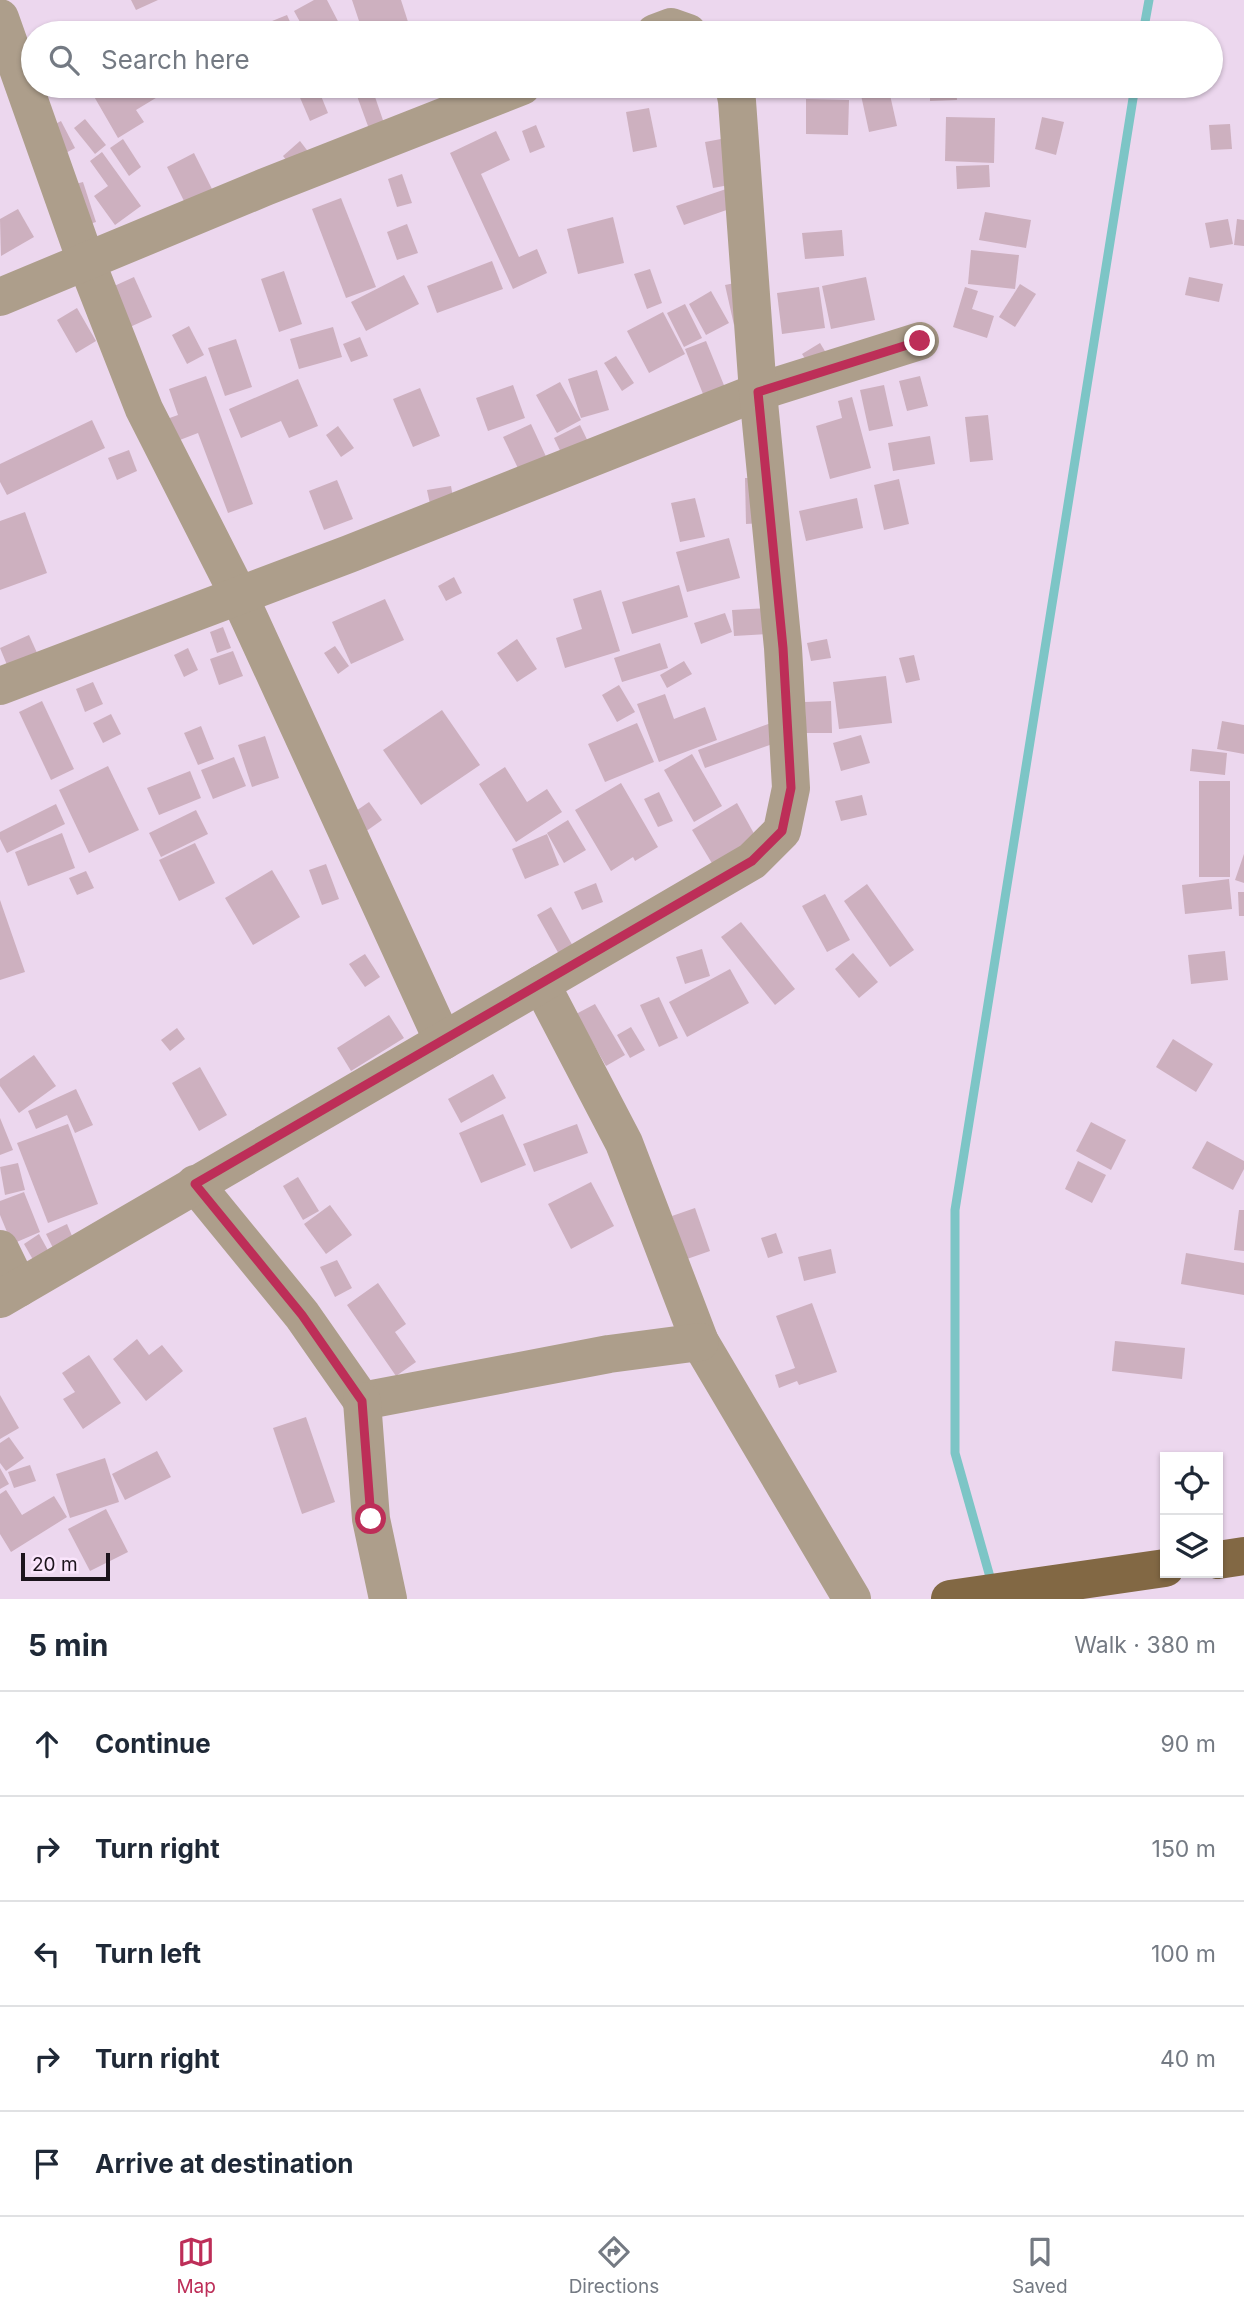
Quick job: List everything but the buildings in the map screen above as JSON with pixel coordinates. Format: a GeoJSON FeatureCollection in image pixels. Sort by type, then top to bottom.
{"type":"FeatureCollection","features":[{"type":"Feature","properties":{"kind":"main road"},"geometry":{"type":"LineString","coordinates":[[1223,1559],[1244,1556]]}},
{"type":"Feature","properties":{"kind":"main road"},"geometry":{"type":"LineString","coordinates":[[950,1599],[1160,1569]]}},
{"type":"Feature","properties":{"kind":"street"},"geometry":{"type":"LineString","coordinates":[[0,18],[21,77]]}},
{"type":"Feature","properties":{"kind":"street"},"geometry":{"type":"LineString","coordinates":[[28,98],[86,261],[144,410],[239,596],[443,1041]]}},
{"type":"Feature","properties":{"kind":"street"},"geometry":{"type":"LineString","coordinates":[[0,297],[265,187],[491,98]]}},
{"type":"Feature","properties":{"kind":"street"},"geometry":{"type":"LineString","coordinates":[[0,1250],[10,1294],[752,861],[782,831],[791,788],[783,648],[758,392],[736,98]]}},
{"type":"Feature","properties":{"kind":"street"},"geometry":{"type":"LineString","coordinates":[[0,686],[239,596],[758,392],[920,341]]}},
{"type":"Feature","properties":{"kind":"street"},"geometry":{"type":"LineString","coordinates":[[541,984],[624,1143],[700,1342],[852,1599]]}},
{"type":"Feature","properties":{"kind":"street"},"geometry":{"type":"LineString","coordinates":[[195,1184],[302,1315],[362,1401],[371,1519],[388,1599]]}},
{"type":"Feature","properties":{"kind":"street"},"geometry":{"type":"LineString","coordinates":[[362,1401],[609,1354],[700,1342]]}},
{"type":"Feature","properties":{"kind":"waterway"},"geometry":{"type":"LineString","coordinates":[[1145,21],[1149,0]]}},
{"type":"Feature","properties":{"kind":"waterway"},"geometry":{"type":"LineString","coordinates":[[992,1584],[955,1453],[955,1210],[1133,98]]}},
{"type":"Feature","properties":{"kind":"route"},"geometry":{"type":"LineString","coordinates":[[371,1519],[362,1401],[302,1315],[195,1184],[752,861],[782,831],[791,788],[783,648],[758,392],[920,341]]}}]}
